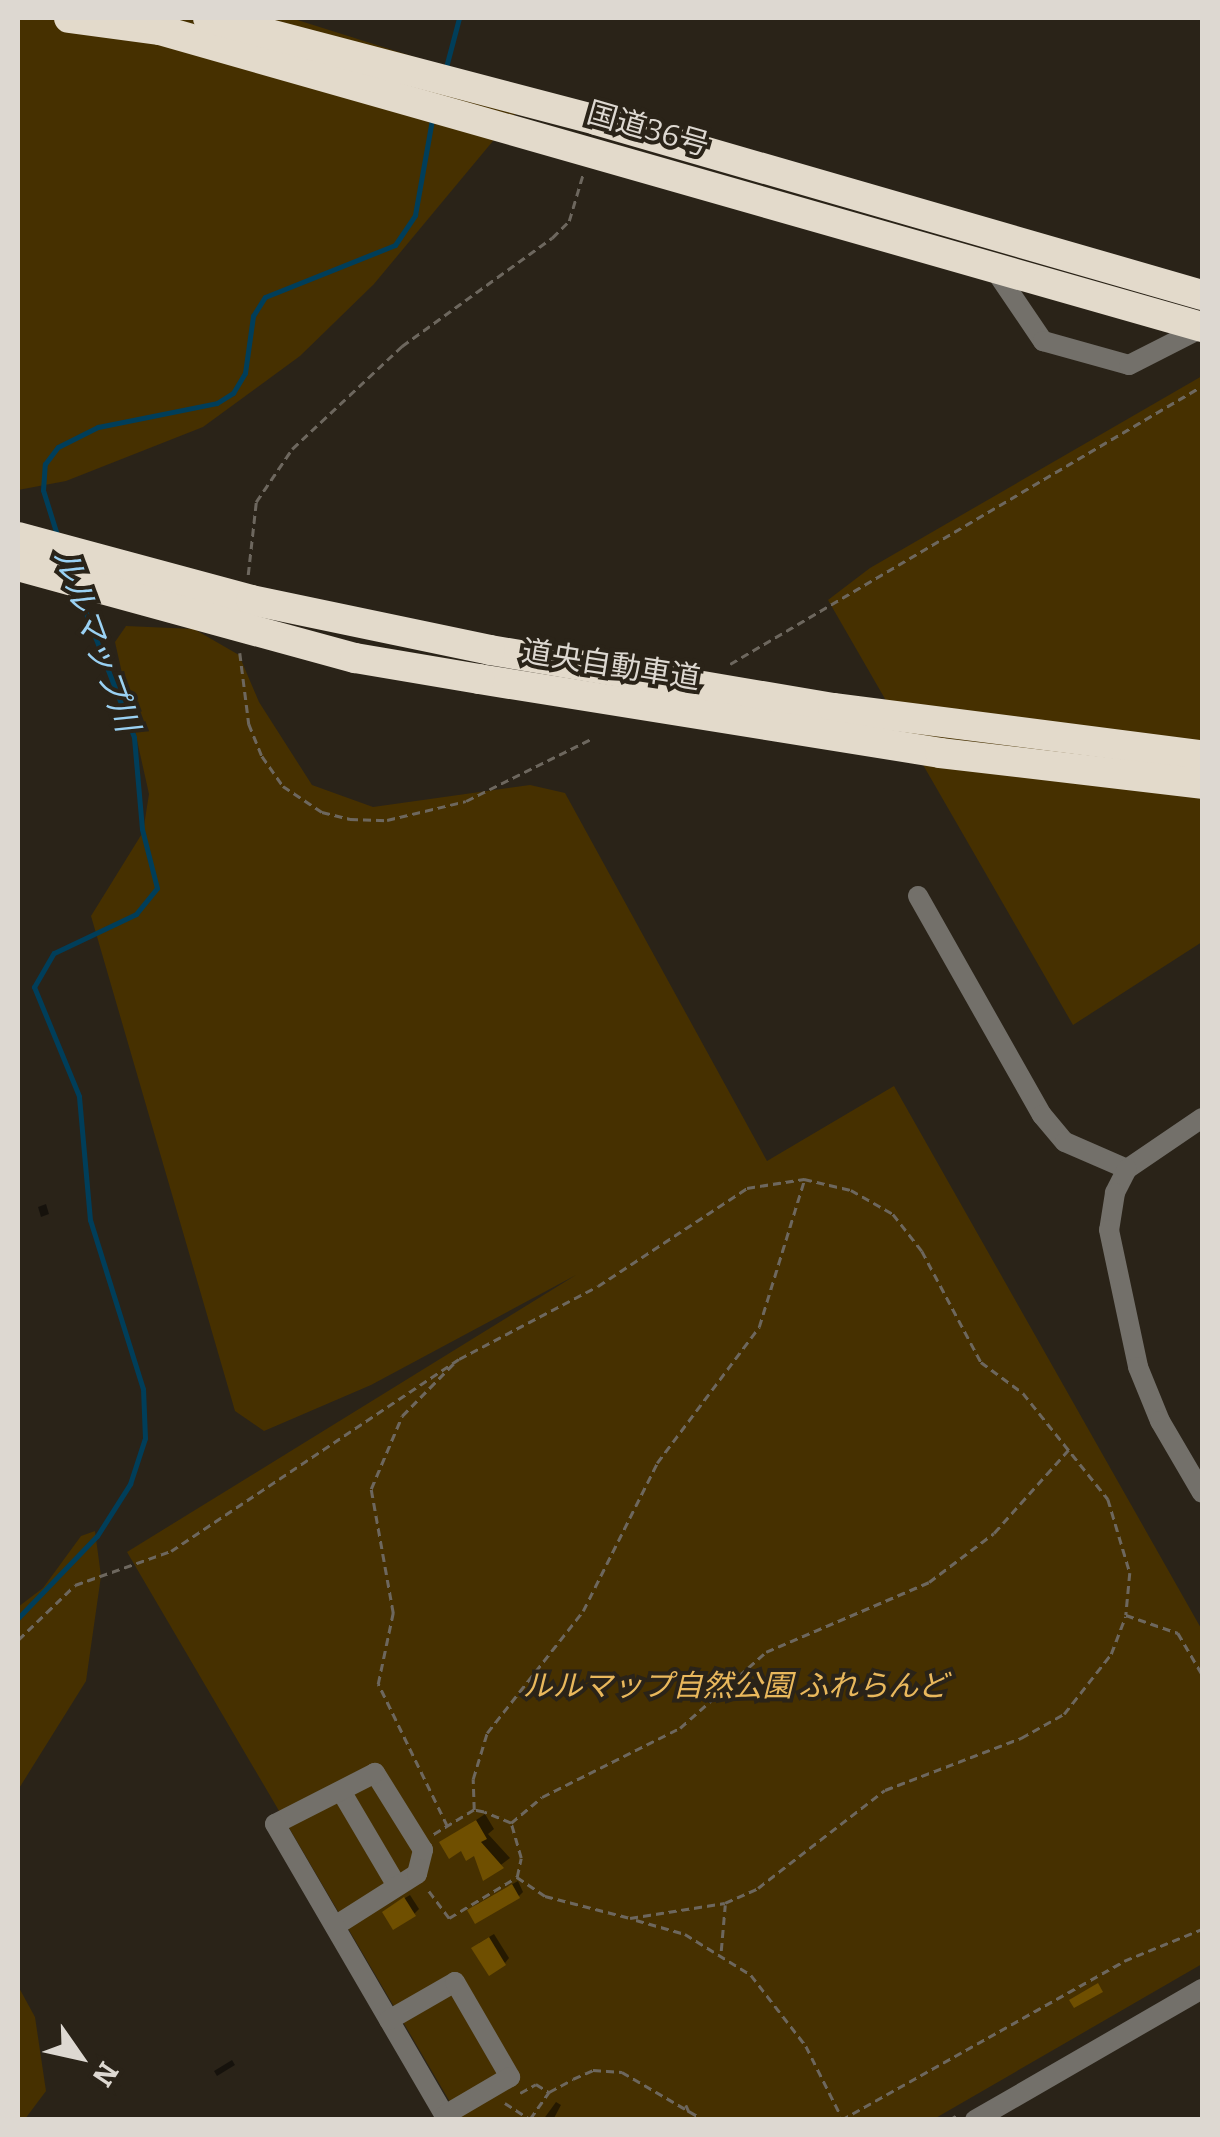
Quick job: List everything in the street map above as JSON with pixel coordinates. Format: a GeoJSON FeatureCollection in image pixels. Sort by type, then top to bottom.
{"type":"FeatureCollection","features":[{"type":"Feature","properties":{"kind":"highway","name":"国道36号"},"geometry":{"type":"LineString","coordinates":[[69,18],[160,30],[396,81],[1202,295]]}},
{"type":"Feature","properties":{"kind":"highway","name":"国道36号"},"geometry":{"type":"LineString","coordinates":[[208,18],[396,81]]}},
{"type":"Feature","properties":{"kind":"highway","name":"国道36号"},"geometry":{"type":"LineString","coordinates":[[538,120],[587,148],[1202,328]]}},
{"type":"Feature","properties":{"kind":"highway","name":"道央自動車道"},"geometry":{"type":"LineString","coordinates":[[18,537],[484,664],[923,751],[1202,784]]}},
{"type":"Feature","properties":{"kind":"highway","name":"道央自動車道"},"geometry":{"type":"LineString","coordinates":[[18,566],[355,658],[484,664],[1202,754]]}},
{"type":"Feature","properties":{"kind":"street"},"geometry":{"type":"LineString","coordinates":[[992,266],[1043,341],[1129,365],[1202,328]]}},
{"type":"Feature","properties":{"kind":"street"},"geometry":{"type":"LineString","coordinates":[[918,896],[1042,1115],[1065,1142],[1127,1168]]}},
{"type":"Feature","properties":{"kind":"street"},"geometry":{"type":"LineString","coordinates":[[1202,1118],[1127,1168],[1114,1193],[1109,1230],[1115,1276],[1160,1422],[1202,1492]]}},
{"type":"Feature","properties":{"kind":"street"},"geometry":{"type":"LineString","coordinates":[[334,1926],[417,1874],[420,1844],[376,1773],[275,1824],[334,1926],[446,2118],[510,2077],[455,1982],[389,2020]]}},
{"type":"Feature","properties":{"kind":"street"},"geometry":{"type":"LineString","coordinates":[[341,1790],[397,1886]]}},
{"type":"Feature","properties":{"kind":"street"},"geometry":{"type":"LineString","coordinates":[[975,2120],[1202,1989]]}},
{"type":"Feature","properties":{"kind":"path"},"geometry":{"type":"LineString","coordinates":[[247,590],[256,502],[270,476],[402,346],[570,220],[587,148]]}},
{"type":"Feature","properties":{"kind":"path"},"geometry":{"type":"LineString","coordinates":[[730,664],[1202,386]]}},
{"type":"Feature","properties":{"kind":"path"},"geometry":{"type":"LineString","coordinates":[[241,644],[248,724],[262,756],[283,786],[322,812],[387,820],[466,801],[593,738]]}},
{"type":"Feature","properties":{"kind":"path"},"geometry":{"type":"LineString","coordinates":[[474,1810],[473,1779],[486,1733],[583,1611],[657,1464],[759,1326],[804,1179]]}},
{"type":"Feature","properties":{"kind":"path"},"geometry":{"type":"LineString","coordinates":[[18,1640],[76,1585],[171,1551],[459,1359],[598,1286],[747,1188],[804,1179],[851,1190],[892,1214],[922,1250],[982,1362],[1023,1393],[1071,1446],[1108,1499],[1130,1573],[1126,1615],[1111,1654],[1064,1714],[1021,1738],[885,1790],[758,1888],[725,1904],[630,1918]]}},
{"type":"Feature","properties":{"kind":"path"},"geometry":{"type":"LineString","coordinates":[[447,1826],[378,1684],[393,1613],[370,1489],[402,1416],[459,1359]]}},
{"type":"Feature","properties":{"kind":"path"},"geometry":{"type":"LineString","coordinates":[[511,1823],[542,1796],[680,1728],[766,1652],[930,1582],[994,1532],[1071,1446]]}},
{"type":"Feature","properties":{"kind":"path"},"geometry":{"type":"LineString","coordinates":[[1126,1615],[1178,1633],[1202,1674]]}},
{"type":"Feature","properties":{"kind":"path"},"geometry":{"type":"LineString","coordinates":[[474,1810],[511,1823]]}},
{"type":"Feature","properties":{"kind":"path"},"geometry":{"type":"LineString","coordinates":[[420,1844],[474,1810]]}},
{"type":"Feature","properties":{"kind":"path"},"geometry":{"type":"LineString","coordinates":[[417,1874],[449,1918],[517,1877],[521,1858],[511,1823]]}},
{"type":"Feature","properties":{"kind":"path"},"geometry":{"type":"LineString","coordinates":[[517,1877],[544,1896],[630,1918],[722,1952],[751,1975],[806,2046],[842,2119],[1124,1961],[1202,1929]]}},
{"type":"Feature","properties":{"kind":"path"},"geometry":{"type":"LineString","coordinates":[[722,1952],[725,1904]]}},
{"type":"Feature","properties":{"kind":"path"},"geometry":{"type":"LineString","coordinates":[[549,2092],[536,2084],[504,2103],[530,2119],[549,2092],[593,2070],[622,2072],[685,2104],[704,2120]]}},
{"type":"Feature","properties":{"kind":"path"},"geometry":{"type":"LineString","coordinates":[[685,2104],[693,2120]]}},
{"type":"Feature","properties":{"kind":"green space"},"geometry":{"type":"Polygon","coordinates":[[[18,18],[291,18],[532,94],[374,284],[300,356],[203,427],[66,481],[18,490],[18,18]]]}},
{"type":"Feature","properties":{"kind":"green space"},"geometry":{"type":"Polygon","coordinates":[[[1202,376],[1202,942],[1073,1025],[828,600],[870,568],[1202,376]]]}},
{"type":"Feature","properties":{"kind":"green space","name":"ルルマップ自然公園 ふれらんど"},"geometry":{"type":"Polygon","coordinates":[[[126,626],[194,629],[239,655],[259,702],[312,785],[373,807],[530,785],[565,793],[767,1161],[894,1086],[1202,1630],[1202,1964],[934,2119],[460,2119],[127,1552],[576,1275],[371,1385],[264,1431],[235,1411],[91,916],[143,832],[149,794],[115,642],[126,626]]]}},
{"type":"Feature","properties":{"kind":"green space"},"geometry":{"type":"Polygon","coordinates":[[[95,1531],[101,1576],[86,1681],[18,1790],[18,1607],[43,1588],[81,1536],[95,1531]]]}},
{"type":"Feature","properties":{"kind":"green space"},"geometry":{"type":"Polygon","coordinates":[[[18,1986],[35,2017],[46,2091],[25,2119],[18,2119],[18,1986]]]}},
{"type":"Feature","properties":{"kind":"building"},"geometry":{"type":"Polygon","coordinates":[[[476,1820],[487,1839],[481,1842],[504,1868],[483,1881],[474,1856],[466,1861],[461,1851],[449,1859],[439,1842],[476,1820]]]}},
{"type":"Feature","properties":{"kind":"building"},"geometry":{"type":"Polygon","coordinates":[[[512,1884],[520,1898],[475,1924],[467,1910],[512,1884]]]}},
{"type":"Feature","properties":{"kind":"building"},"geometry":{"type":"Polygon","coordinates":[[[404,1897],[416,1916],[393,1930],[382,1912],[404,1897]]]}},
{"type":"Feature","properties":{"kind":"building"},"geometry":{"type":"Polygon","coordinates":[[[489,1937],[506,1965],[489,1976],[471,1948],[489,1937]]]}},
{"type":"Feature","properties":{"kind":"building"},"geometry":{"type":"Polygon","coordinates":[[[1098,1983],[1103,1992],[1074,2008],[1069,2000],[1098,1983]]]}},
{"type":"Feature","properties":{"kind":"waterway","name":"ルルマップ川"},"geometry":{"type":"LineString","coordinates":[[445,71],[459,18]]}},
{"type":"Feature","properties":{"kind":"waterway","name":"ルルマップ川"},"geometry":{"type":"LineString","coordinates":[[58,538],[43,490],[45,464],[58,447],[98,427],[217,403],[233,393],[245,373],[253,316],[265,297],[395,245],[415,215],[432,120]]}},
{"type":"Feature","properties":{"kind":"waterway","name":"ルルマップ川"},"geometry":{"type":"LineString","coordinates":[[18,1618],[97,1536],[130,1484],[145,1438],[143,1389],[90,1220],[79,1096],[34,987],[54,953],[136,914],[157,888],[142,829],[134,737],[79,595]]}}]}
